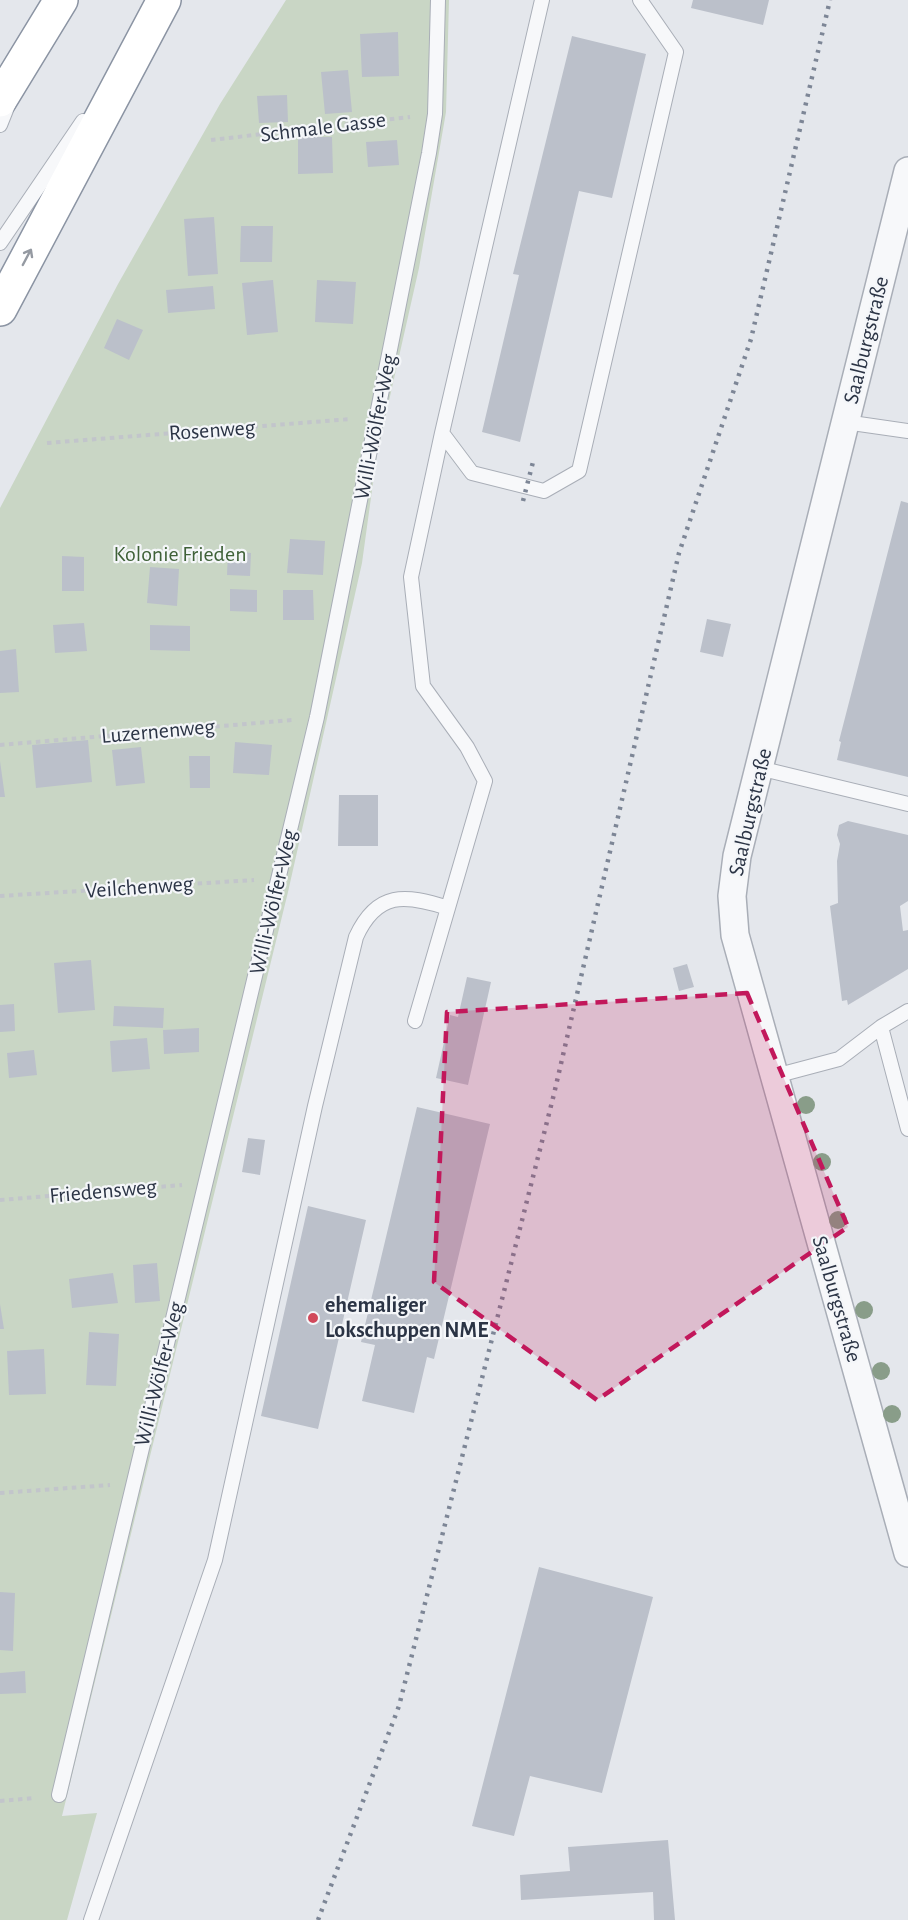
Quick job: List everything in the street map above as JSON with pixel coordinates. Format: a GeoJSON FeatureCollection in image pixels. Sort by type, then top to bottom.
{"type":"FeatureCollection","features":[{"type":"Feature","properties":{"kind":"highway"},"geometry":{"type":"LineString","coordinates":[[0,100],[61,0]]}},
{"type":"Feature","properties":{"kind":"highway"},"geometry":{"type":"LineString","coordinates":[[0,309],[157,11]]}},
{"type":"Feature","properties":{"kind":"street","name":"Saalburgstraße"},"geometry":{"type":"LineString","coordinates":[[908,171],[737,856],[732,896],[735,934],[908,1553]]}},
{"type":"Feature","properties":{"kind":"lane","name":"Willi-Wölfer-Weg"},"geometry":{"type":"LineString","coordinates":[[59,1795],[317,717],[435,114],[438,0]]}},
{"type":"Feature","properties":{"kind":"lane"},"geometry":{"type":"LineString","coordinates":[[415,1021],[484,781],[467,747],[423,686],[411,578],[442,433],[542,0]]}},
{"type":"Feature","properties":{"kind":"lane"},"geometry":{"type":"LineString","coordinates":[[442,433],[472,472],[544,491],[579,471],[676,52],[640,0]]}},
{"type":"Feature","properties":{"kind":"lane"},"geometry":{"type":"LineString","coordinates":[[0,243],[157,11]]}},
{"type":"Feature","properties":{"kind":"lane"},"geometry":{"type":"LineString","coordinates":[[0,125],[31,48]]}},
{"type":"Feature","properties":{"kind":"lane"},"geometry":{"type":"LineString","coordinates":[[845,422],[908,432]]}},
{"type":"Feature","properties":{"kind":"lane"},"geometry":{"type":"LineString","coordinates":[[759,768],[908,804]]}},
{"type":"Feature","properties":{"kind":"lane"},"geometry":{"type":"LineString","coordinates":[[91,1920],[214,1560],[315,1106],[356,937],[365,916],[397,899],[415,898],[448,908]]}},
{"type":"Feature","properties":{"kind":"lane"},"geometry":{"type":"LineString","coordinates":[[775,1076],[839,1059],[881,1027],[908,1011]]}},
{"type":"Feature","properties":{"kind":"lane"},"geometry":{"type":"LineString","coordinates":[[881,1027],[908,1130]]}},
{"type":"Feature","properties":{"kind":"path","name":"Schmale Gasse"},"geometry":{"type":"LineString","coordinates":[[211,140],[435,114]]}},
{"type":"Feature","properties":{"kind":"path","name":"Rosenweg"},"geometry":{"type":"LineString","coordinates":[[47,443],[377,417]]}},
{"type":"Feature","properties":{"kind":"path","name":"Luzernenweg"},"geometry":{"type":"LineString","coordinates":[[0,745],[317,717]]}},
{"type":"Feature","properties":{"kind":"path","name":"Veilchenweg"},"geometry":{"type":"LineString","coordinates":[[0,896],[278,879]]}},
{"type":"Feature","properties":{"kind":"path","name":"Friedensweg"},"geometry":{"type":"LineString","coordinates":[[0,1200],[206,1182]]}},
{"type":"Feature","properties":{"kind":"path"},"geometry":{"type":"LineString","coordinates":[[0,1493],[132,1484]]}},
{"type":"Feature","properties":{"kind":"path"},"geometry":{"type":"LineString","coordinates":[[0,1801],[59,1795]]}},
{"type":"Feature","properties":{"kind":"highlighted area"},"geometry":{"type":"Polygon","coordinates":[[[747,993],[848,1227],[597,1400],[434,1282],[447,1012],[747,993]]]}},
{"type":"Feature","properties":{"kind":"green space","name":"Kolonie Frieden"},"geometry":{"type":"Polygon","coordinates":[[[286,0],[449,0],[446,112],[419,268],[377,454],[362,563],[288,892],[62,1816],[97,1813],[67,1920],[0,1920],[0,508],[118,284],[220,104],[286,0]]]}},
{"type":"Feature","properties":{"kind":"building"},"geometry":{"type":"Polygon","coordinates":[[[693,0],[769,0],[763,25],[691,8],[693,0]]]}},
{"type":"Feature","properties":{"kind":"building"},"geometry":{"type":"Polygon","coordinates":[[[398,32],[399,76],[362,77],[360,34],[398,32]]]}},
{"type":"Feature","properties":{"kind":"building"},"geometry":{"type":"Polygon","coordinates":[[[572,36],[646,54],[612,198],[579,191],[520,442],[482,432],[519,275],[513,274],[572,36]]]}},
{"type":"Feature","properties":{"kind":"building"},"geometry":{"type":"Polygon","coordinates":[[[348,70],[352,112],[325,114],[321,72],[348,70]]]}},
{"type":"Feature","properties":{"kind":"building"},"geometry":{"type":"Polygon","coordinates":[[[287,95],[288,122],[259,123],[257,96],[287,95]]]}},
{"type":"Feature","properties":{"kind":"building"},"geometry":{"type":"Polygon","coordinates":[[[298,137],[332,137],[333,173],[298,174],[298,137]]]}},
{"type":"Feature","properties":{"kind":"building"},"geometry":{"type":"Polygon","coordinates":[[[397,140],[399,165],[368,167],[366,142],[397,140]]]}},
{"type":"Feature","properties":{"kind":"building"},"geometry":{"type":"Polygon","coordinates":[[[214,217],[218,274],[188,276],[184,219],[214,217]]]}},
{"type":"Feature","properties":{"kind":"building"},"geometry":{"type":"Polygon","coordinates":[[[241,226],[273,226],[272,262],[240,262],[241,226]]]}},
{"type":"Feature","properties":{"kind":"building"},"geometry":{"type":"Polygon","coordinates":[[[273,280],[278,332],[247,335],[242,283],[273,280]]]}},
{"type":"Feature","properties":{"kind":"building"},"geometry":{"type":"Polygon","coordinates":[[[317,280],[356,282],[353,324],[315,322],[317,280]]]}},
{"type":"Feature","properties":{"kind":"building"},"geometry":{"type":"Polygon","coordinates":[[[213,286],[215,309],[168,313],[166,290],[213,286]]]}},
{"type":"Feature","properties":{"kind":"building"},"geometry":{"type":"Polygon","coordinates":[[[117,319],[143,330],[129,360],[104,348],[117,319]]]}},
{"type":"Feature","properties":{"kind":"building"},"geometry":{"type":"Polygon","coordinates":[[[901,501],[908,503],[908,777],[837,760],[841,742],[839,741],[901,501]]]}},
{"type":"Feature","properties":{"kind":"building"},"geometry":{"type":"Polygon","coordinates":[[[290,539],[325,541],[323,575],[287,573],[290,539]]]}},
{"type":"Feature","properties":{"kind":"building"},"geometry":{"type":"Polygon","coordinates":[[[228,551],[251,553],[250,576],[227,575],[228,551]]]}},
{"type":"Feature","properties":{"kind":"building"},"geometry":{"type":"Polygon","coordinates":[[[62,556],[84,557],[84,591],[62,591],[62,556]]]}},
{"type":"Feature","properties":{"kind":"building"},"geometry":{"type":"Polygon","coordinates":[[[150,567],[179,569],[177,606],[147,603],[150,567]]]}},
{"type":"Feature","properties":{"kind":"building"},"geometry":{"type":"Polygon","coordinates":[[[230,589],[257,590],[257,612],[230,611],[230,589]]]}},
{"type":"Feature","properties":{"kind":"building"},"geometry":{"type":"Polygon","coordinates":[[[283,590],[313,590],[314,620],[283,620],[283,590]]]}},
{"type":"Feature","properties":{"kind":"building"},"geometry":{"type":"Polygon","coordinates":[[[707,619],[731,624],[723,657],[700,652],[707,619]]]}},
{"type":"Feature","properties":{"kind":"building"},"geometry":{"type":"Polygon","coordinates":[[[84,623],[87,651],[55,653],[53,625],[84,623]]]}},
{"type":"Feature","properties":{"kind":"building"},"geometry":{"type":"Polygon","coordinates":[[[150,625],[190,626],[190,651],[150,650],[150,625]]]}},
{"type":"Feature","properties":{"kind":"building"},"geometry":{"type":"Polygon","coordinates":[[[16,649],[19,692],[0,693],[0,651],[16,649]]]}},
{"type":"Feature","properties":{"kind":"building"},"geometry":{"type":"Polygon","coordinates":[[[88,740],[92,782],[36,788],[32,745],[88,740]]]}},
{"type":"Feature","properties":{"kind":"building"},"geometry":{"type":"Polygon","coordinates":[[[235,742],[272,745],[269,775],[233,773],[235,742]]]}},
{"type":"Feature","properties":{"kind":"building"},"geometry":{"type":"Polygon","coordinates":[[[141,747],[145,783],[116,786],[112,750],[141,747]]]}},
{"type":"Feature","properties":{"kind":"building"},"geometry":{"type":"Polygon","coordinates":[[[189,756],[210,756],[210,788],[190,788],[189,756]]]}},
{"type":"Feature","properties":{"kind":"building"},"geometry":{"type":"Polygon","coordinates":[[[0,761],[5,797],[0,797],[0,761]]]}},
{"type":"Feature","properties":{"kind":"building"},"geometry":{"type":"Polygon","coordinates":[[[339,795],[378,795],[378,846],[338,846],[339,795]]]}},
{"type":"Feature","properties":{"kind":"building"},"geometry":{"type":"Polygon","coordinates":[[[848,821],[908,835],[908,901],[900,906],[903,931],[908,930],[908,969],[848,1005],[847,1000],[842,1001],[830,906],[838,903],[837,861],[840,844],[837,835],[839,825],[848,821]]]}},
{"type":"Feature","properties":{"kind":"building"},"geometry":{"type":"Polygon","coordinates":[[[91,960],[95,1010],[58,1013],[54,963],[91,960]]]}},
{"type":"Feature","properties":{"kind":"building"},"geometry":{"type":"Polygon","coordinates":[[[687,964],[694,987],[679,991],[673,968],[687,964]]]}},
{"type":"Feature","properties":{"kind":"building"},"geometry":{"type":"Polygon","coordinates":[[[467,977],[491,982],[468,1085],[436,1078],[450,1015],[458,1017],[467,977]]]}},
{"type":"Feature","properties":{"kind":"building"},"geometry":{"type":"Polygon","coordinates":[[[14,1004],[15,1031],[0,1032],[0,1005],[14,1004]]]}},
{"type":"Feature","properties":{"kind":"building"},"geometry":{"type":"Polygon","coordinates":[[[114,1006],[164,1008],[163,1028],[113,1026],[114,1006]]]}},
{"type":"Feature","properties":{"kind":"building"},"geometry":{"type":"Polygon","coordinates":[[[199,1028],[199,1052],[164,1054],[163,1030],[199,1028]]]}},
{"type":"Feature","properties":{"kind":"building"},"geometry":{"type":"Polygon","coordinates":[[[147,1038],[150,1069],[112,1072],[110,1041],[147,1038]]]}},
{"type":"Feature","properties":{"kind":"building"},"geometry":{"type":"Polygon","coordinates":[[[34,1050],[37,1075],[9,1078],[7,1053],[34,1050]]]}},
{"type":"Feature","properties":{"kind":"building"},"geometry":{"type":"Polygon","coordinates":[[[417,1107],[490,1124],[434,1359],[427,1357],[414,1413],[362,1401],[375,1345],[361,1342],[417,1107]]]}},
{"type":"Feature","properties":{"kind":"building"},"geometry":{"type":"Polygon","coordinates":[[[248,1138],[265,1140],[260,1175],[242,1172],[248,1138]]]}},
{"type":"Feature","properties":{"kind":"building","name":"ehemaliger Lokschuppen NME"},"geometry":{"type":"Polygon","coordinates":[[[308,1206],[366,1220],[318,1429],[261,1416],[308,1206]]]}},
{"type":"Feature","properties":{"kind":"building"},"geometry":{"type":"Polygon","coordinates":[[[157,1263],[160,1301],[135,1303],[133,1265],[157,1263]]]}},
{"type":"Feature","properties":{"kind":"building"},"geometry":{"type":"Polygon","coordinates":[[[113,1273],[118,1303],[72,1308],[69,1279],[113,1273]]]}},
{"type":"Feature","properties":{"kind":"building"},"geometry":{"type":"Polygon","coordinates":[[[0,1304],[4,1329],[0,1329],[0,1304]]]}},
{"type":"Feature","properties":{"kind":"building"},"geometry":{"type":"Polygon","coordinates":[[[89,1332],[119,1334],[116,1386],[86,1385],[89,1332]]]}},
{"type":"Feature","properties":{"kind":"building"},"geometry":{"type":"Polygon","coordinates":[[[44,1349],[46,1394],[9,1395],[7,1351],[44,1349]]]}},
{"type":"Feature","properties":{"kind":"building"},"geometry":{"type":"Polygon","coordinates":[[[539,1567],[653,1597],[602,1793],[530,1776],[514,1836],[472,1826],[539,1567]]]}},
{"type":"Feature","properties":{"kind":"building"},"geometry":{"type":"Polygon","coordinates":[[[0,1592],[15,1593],[13,1651],[0,1650],[0,1592]]]}},
{"type":"Feature","properties":{"kind":"building"},"geometry":{"type":"Polygon","coordinates":[[[25,1671],[26,1693],[0,1694],[0,1673],[25,1671]]]}},
{"type":"Feature","properties":{"kind":"building"},"geometry":{"type":"Polygon","coordinates":[[[668,1840],[675,1920],[654,1920],[653,1892],[521,1900],[520,1875],[570,1871],[568,1847],[668,1840]]]}},
{"type":"Feature","properties":{"kind":"railway"},"geometry":{"type":"LineString","coordinates":[[318,1920],[399,1706],[554,1094],[679,553],[751,339],[830,0]]}},
{"type":"Feature","properties":{"kind":"railway"},"geometry":{"type":"LineString","coordinates":[[523,501],[534,458]]}},
{"type":"Feature","properties":{"kind":"place","name":"ehemaliger Lokschuppen NME"},"geometry":{"type":"Point","coordinates":[313,1318]}}]}
